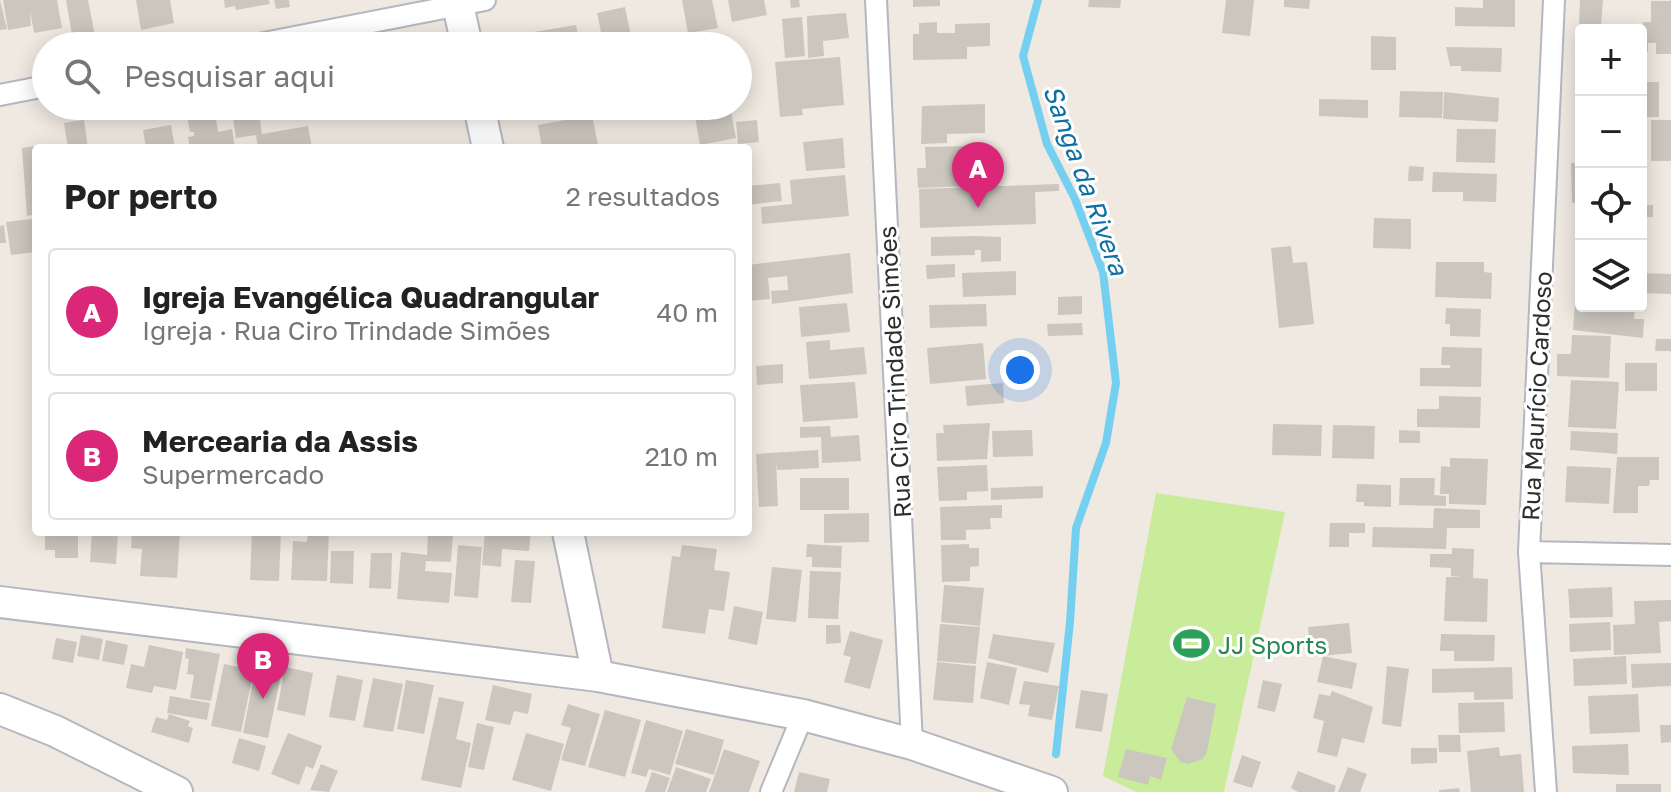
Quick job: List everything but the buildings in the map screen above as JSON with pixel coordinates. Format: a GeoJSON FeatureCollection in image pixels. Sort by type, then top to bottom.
{"type":"FeatureCollection","features":[{"type":"Feature","properties":{"kind":"street","name":"Rua Ciro Trindade Simões"},"geometry":{"type":"LineString","coordinates":[[876,0],[912,744]]}},
{"type":"Feature","properties":{"kind":"street","name":"Rua Maurício Cardoso"},"geometry":{"type":"LineString","coordinates":[[1546,792],[1529,552],[1554,0]]}},
{"type":"Feature","properties":{"kind":"street"},"geometry":{"type":"LineString","coordinates":[[318,32],[467,2],[467,32]]}},
{"type":"Feature","properties":{"kind":"street"},"geometry":{"type":"LineString","coordinates":[[0,95],[32,89]]}},
{"type":"Feature","properties":{"kind":"street"},"geometry":{"type":"LineString","coordinates":[[482,120],[487,144]]}},
{"type":"Feature","properties":{"kind":"street"},"geometry":{"type":"LineString","coordinates":[[569,536],[598,676]]}},
{"type":"Feature","properties":{"kind":"street"},"geometry":{"type":"LineString","coordinates":[[1529,552],[1671,555]]}},
{"type":"Feature","properties":{"kind":"street"},"geometry":{"type":"LineString","coordinates":[[0,602],[598,676],[803,715],[912,744],[1052,792]]}},
{"type":"Feature","properties":{"kind":"street"},"geometry":{"type":"LineString","coordinates":[[0,709],[55,731],[177,792]]}},
{"type":"Feature","properties":{"kind":"street"},"geometry":{"type":"LineString","coordinates":[[771,792],[803,715]]}},
{"type":"Feature","properties":{"kind":"green space","name":"JJ Sports"},"geometry":{"type":"Polygon","coordinates":[[[1156,493],[1285,512],[1224,792],[1136,792],[1103,776],[1156,493]]]}},
{"type":"Feature","properties":{"kind":"waterway","name":"Sanga da Rivera"},"geometry":{"type":"LineString","coordinates":[[1038,0],[1023,56],[1047,144],[1075,199],[1103,272],[1116,383],[1106,443],[1076,528],[1056,754]]}},
{"type":"Feature","properties":{"kind":"place","name":"Igreja Evangélica Quadrangular"},"geometry":{"type":"Point","coordinates":[978,208]}},
{"type":"Feature","properties":{"kind":"place","name":"JJ Sports"},"geometry":{"type":"Point","coordinates":[1192,644]}},
{"type":"Feature","properties":{"kind":"place","name":"Mercearia da Assis"},"geometry":{"type":"Point","coordinates":[263,699]}}]}
